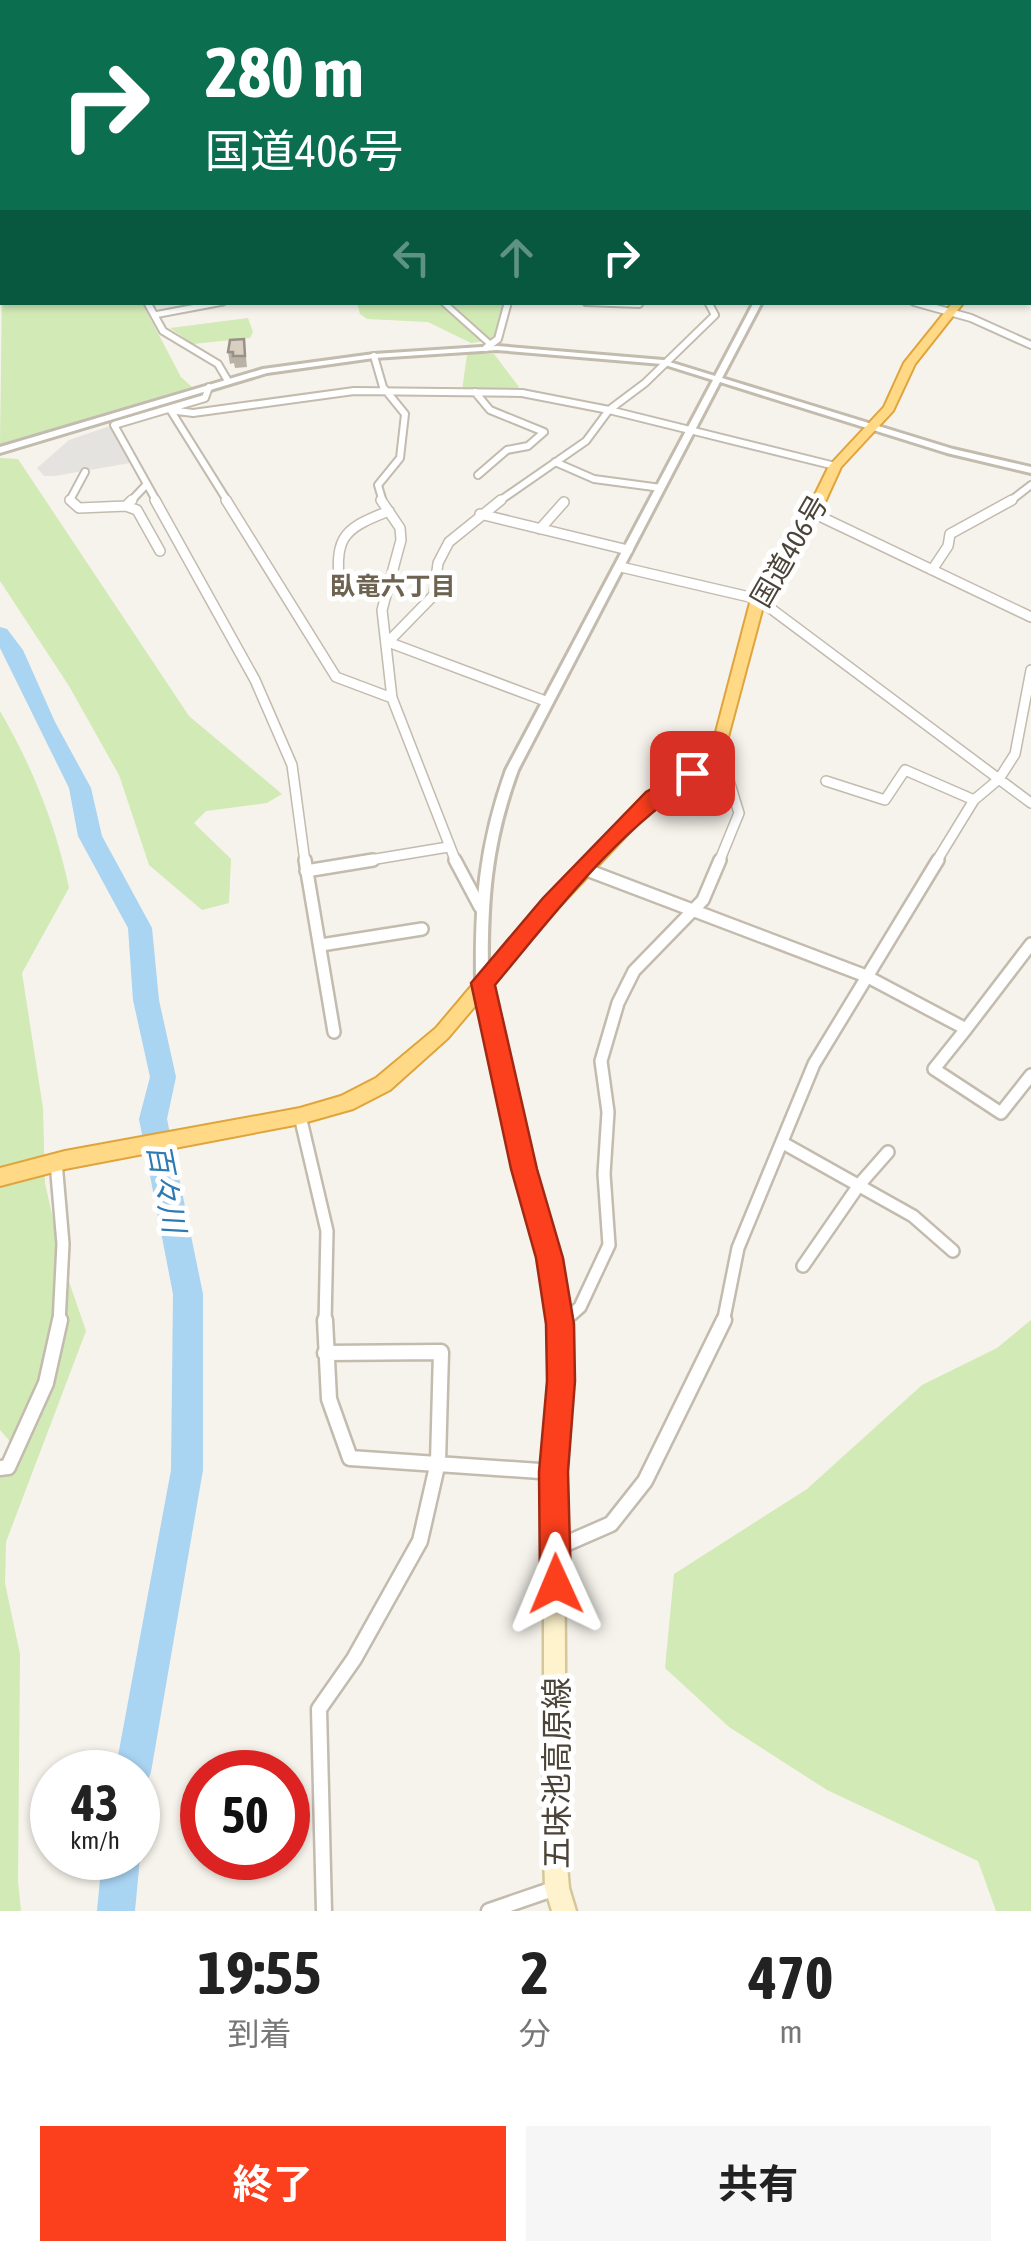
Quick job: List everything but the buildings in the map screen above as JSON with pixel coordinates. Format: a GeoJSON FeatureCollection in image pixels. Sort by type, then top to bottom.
{"type":"FeatureCollection","features":[{"type":"Feature","properties":{"kind":"highway","name":"国道406号"},"geometry":{"type":"LineString","coordinates":[[719,748],[758,599],[812,513],[836,466],[896,397],[910,363],[955,307]]}},
{"type":"Feature","properties":{"kind":"highway"},"geometry":{"type":"LineString","coordinates":[[0,1176],[300,1116],[346,1103],[383,1084],[442,1033],[551,904],[653,798],[709,762],[719,748]]}},
{"type":"Feature","properties":{"kind":"main road","name":"五味池高原線"},"geometry":{"type":"LineString","coordinates":[[482,983],[524,1169],[550,1258],[560,1324],[561,1381],[554,1472],[557,1888],[564,1911]]}},
{"type":"Feature","properties":{"kind":"street"},"geometry":{"type":"LineString","coordinates":[[149,305],[162,331],[218,364],[228,382]]}},
{"type":"Feature","properties":{"kind":"street"},"geometry":{"type":"LineString","coordinates":[[154,315],[206,305]]}},
{"type":"Feature","properties":{"kind":"street"},"geometry":{"type":"LineString","coordinates":[[446,305],[488,346]]}},
{"type":"Feature","properties":{"kind":"street"},"geometry":{"type":"LineString","coordinates":[[488,346],[498,339],[507,305]]}},
{"type":"Feature","properties":{"kind":"street"},"geometry":{"type":"LineString","coordinates":[[388,642],[434,594],[438,563],[449,542],[480,514],[586,441],[609,410],[646,383],[715,315],[710,305]]}},
{"type":"Feature","properties":{"kind":"street"},"geometry":{"type":"LineString","coordinates":[[482,983],[480,907],[498,806],[548,702],[756,305]]}},
{"type":"Feature","properties":{"kind":"street"},"geometry":{"type":"LineString","coordinates":[[955,307],[1031,345]]}},
{"type":"Feature","properties":{"kind":"street"},"geometry":{"type":"LineString","coordinates":[[0,450],[296,365],[488,346],[664,362],[1031,470]]}},
{"type":"Feature","properties":{"kind":"street"},"geometry":{"type":"LineString","coordinates":[[374,356],[388,393],[405,414],[406,428],[400,458],[378,486],[379,496],[400,528],[401,540],[382,610],[392,698],[448,847],[480,907]]}},
{"type":"Feature","properties":{"kind":"street"},"geometry":{"type":"LineString","coordinates":[[209,387],[205,398],[114,425],[256,680],[292,764],[334,1032]]}},
{"type":"Feature","properties":{"kind":"street"},"geometry":{"type":"LineString","coordinates":[[476,392],[490,410],[544,432],[528,446],[507,450],[478,475]]}},
{"type":"Feature","properties":{"kind":"street"},"geometry":{"type":"LineString","coordinates":[[171,410],[193,412],[322,394],[522,393],[609,410],[836,466]]}},
{"type":"Feature","properties":{"kind":"street"},"geometry":{"type":"LineString","coordinates":[[171,410],[336,676],[392,698]]}},
{"type":"Feature","properties":{"kind":"street"},"geometry":{"type":"LineString","coordinates":[[555,462],[594,480],[661,488]]}},
{"type":"Feature","properties":{"kind":"street"},"geometry":{"type":"LineString","coordinates":[[85,472],[71,504],[137,510],[160,551]]}},
{"type":"Feature","properties":{"kind":"street"},"geometry":{"type":"LineString","coordinates":[[126,506],[147,484]]}},
{"type":"Feature","properties":{"kind":"street"},"geometry":{"type":"LineString","coordinates":[[932,570],[948,546],[950,534],[999,510],[1031,485]]}},
{"type":"Feature","properties":{"kind":"street"},"geometry":{"type":"LineString","coordinates":[[540,528],[564,502]]}},
{"type":"Feature","properties":{"kind":"street"},"geometry":{"type":"LineString","coordinates":[[97,509],[102,522]]}},
{"type":"Feature","properties":{"kind":"street"},"geometry":{"type":"LineString","coordinates":[[385,594],[340,592],[335,546],[346,527],[389,510]]}},
{"type":"Feature","properties":{"kind":"street"},"geometry":{"type":"LineString","coordinates":[[812,513],[1031,617]]}},
{"type":"Feature","properties":{"kind":"street"},"geometry":{"type":"LineString","coordinates":[[480,514],[628,550]]}},
{"type":"Feature","properties":{"kind":"street"},"geometry":{"type":"LineString","coordinates":[[620,566],[758,599],[1031,803]]}},
{"type":"Feature","properties":{"kind":"street"},"geometry":{"type":"LineString","coordinates":[[388,642],[548,702]]}},
{"type":"Feature","properties":{"kind":"street"},"geometry":{"type":"LineString","coordinates":[[556,1548],[611,1524],[646,1481],[723,1325],[738,1248],[814,1064],[974,800],[980,791],[999,780],[1025,733],[1031,670]]}},
{"type":"Feature","properties":{"kind":"street"},"geometry":{"type":"LineString","coordinates":[[560,1324],[580,1307],[609,1245],[604,1174],[608,1112],[601,1060],[604,1042],[634,972],[702,900],[739,813],[719,748]]}},
{"type":"Feature","properties":{"kind":"street"},"geometry":{"type":"LineString","coordinates":[[826,781],[885,800],[904,770],[974,800]]}},
{"type":"Feature","properties":{"kind":"street"},"geometry":{"type":"LineString","coordinates":[[306,871],[448,847]]}},
{"type":"Feature","properties":{"kind":"street"},"geometry":{"type":"LineString","coordinates":[[587,870],[866,976],[966,1029]]}},
{"type":"Feature","properties":{"kind":"street"},"geometry":{"type":"LineString","coordinates":[[321,944],[422,929]]}},
{"type":"Feature","properties":{"kind":"street"},"geometry":{"type":"LineString","coordinates":[[1031,944],[934,1069],[1002,1112],[1031,1075]]}},
{"type":"Feature","properties":{"kind":"street"},"geometry":{"type":"LineString","coordinates":[[300,1116],[327,1231],[325,1353],[329,1398],[338,1434],[350,1458],[554,1472]]}},
{"type":"Feature","properties":{"kind":"street"},"geometry":{"type":"LineString","coordinates":[[782,1144],[913,1216],[953,1250]]}},
{"type":"Feature","properties":{"kind":"street"},"geometry":{"type":"LineString","coordinates":[[803,1266],[888,1152]]}},
{"type":"Feature","properties":{"kind":"street"},"geometry":{"type":"LineString","coordinates":[[0,1468],[8,1467],[46,1382],[62,1298],[66,1238],[60,1161]]}},
{"type":"Feature","properties":{"kind":"street"},"geometry":{"type":"LineString","coordinates":[[324,1911],[319,1709],[354,1659],[420,1541],[438,1462],[440,1352],[325,1353]]}},
{"type":"Feature","properties":{"kind":"street"},"geometry":{"type":"LineString","coordinates":[[489,1911],[557,1888]]}},
{"type":"Feature","properties":{"kind":"green space"},"geometry":{"type":"Polygon","coordinates":[[[2,305],[143,305],[181,377],[192,387],[0,444],[2,305]]]}},
{"type":"Feature","properties":{"kind":"green space"},"geometry":{"type":"Polygon","coordinates":[[[358,305],[507,305],[498,339],[471,343],[428,322],[367,319],[360,314],[358,305]]]}},
{"type":"Feature","properties":{"kind":"green space"},"geometry":{"type":"Polygon","coordinates":[[[248,318],[253,332],[250,338],[193,344],[170,328],[248,318]]]}},
{"type":"Feature","properties":{"kind":"green space"},"geometry":{"type":"Polygon","coordinates":[[[494,354],[519,387],[512,391],[462,390],[467,355],[494,354]]]}},
{"type":"Feature","properties":{"kind":"green space"},"geometry":{"type":"Polygon","coordinates":[[[0,458],[18,459],[189,716],[282,794],[267,803],[206,811],[194,823],[231,859],[229,903],[202,910],[149,865],[119,775],[69,686],[0,581],[0,458]]]}},
{"type":"Feature","properties":{"kind":"green space"},"geometry":{"type":"Polygon","coordinates":[[[0,711],[42,796],[69,888],[22,973],[43,1108],[45,1183],[63,1264],[86,1331],[6,1542],[5,1583],[20,1654],[21,1911],[0,1911],[0,1468],[22,1455],[0,1430],[0,711]]]}},
{"type":"Feature","properties":{"kind":"green space"},"geometry":{"type":"Polygon","coordinates":[[[1031,1320],[1031,1911],[996,1911],[978,1861],[827,1790],[729,1727],[665,1668],[674,1574],[807,1489],[922,1385],[997,1348],[1031,1320]]]}},
{"type":"Feature","properties":{"kind":"shaded area"},"geometry":{"type":"Polygon","coordinates":[[[110,426],[130,463],[55,476],[44,476],[37,468],[69,440],[110,426]]]}},
{"type":"Feature","properties":{"kind":"waterway","name":"百々川"},"geometry":{"type":"LineString","coordinates":[[0,634],[13,650],[44,722],[80,788],[90,836],[140,928],[146,1000],[163,1077],[153,1119],[188,1294],[187,1470],[137,1750]]}},
{"type":"Feature","properties":{"kind":"waterway","name":"百々川"},"geometry":{"type":"LineString","coordinates":[[116,1911],[119,1880]]}},
{"type":"Feature","properties":{"kind":"district","name":"臥竜六丁目"},"geometry":{"type":"Point","coordinates":[393,586]}},
{"type":"Feature","properties":{"kind":"route"},"geometry":{"type":"LineString","coordinates":[[556,1584],[554,1472],[561,1381],[560,1324],[550,1258],[524,1169],[482,983],[653,798],[692,773]]}}]}
